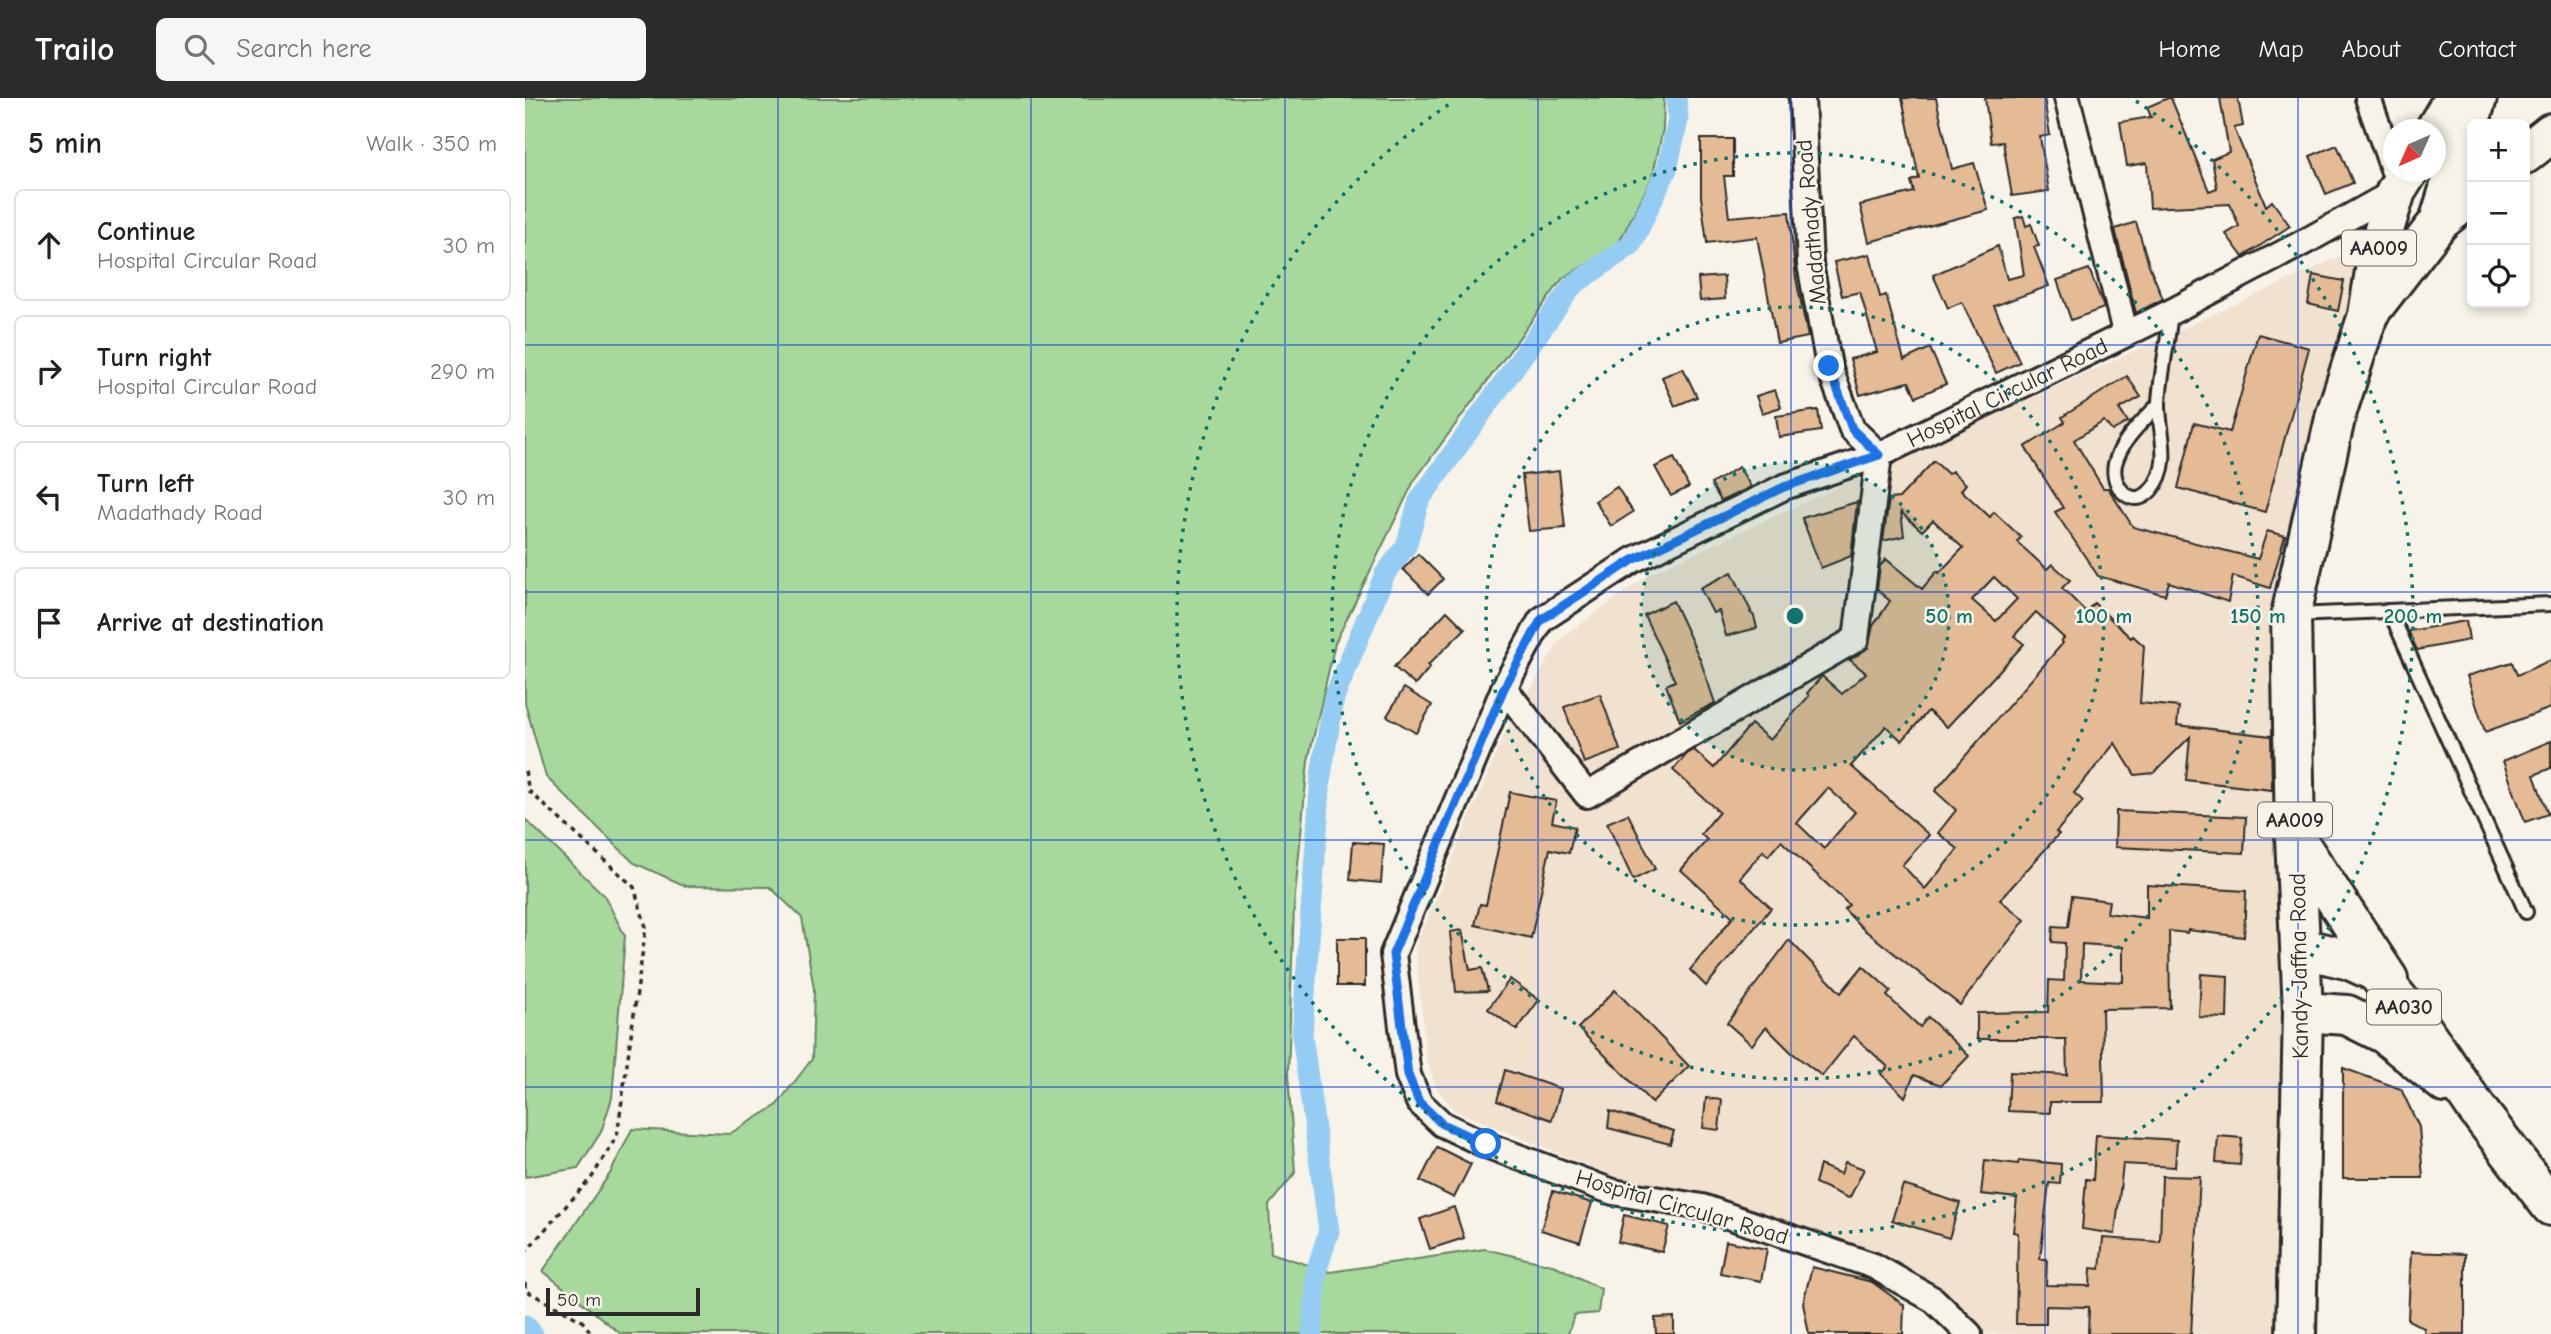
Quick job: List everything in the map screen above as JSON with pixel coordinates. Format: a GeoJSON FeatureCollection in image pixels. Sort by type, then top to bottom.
{"type":"FeatureCollection","features":[{"type":"Feature","properties":{"kind":"highway","name":"Kandy-Jaffna Road"},"geometry":{"type":"LineString","coordinates":[[2446,147],[2474,107]]}},
{"type":"Feature","properties":{"kind":"highway"},"geometry":{"type":"LineString","coordinates":[[2446,124],[2474,107]]}},
{"type":"Feature","properties":{"kind":"highway"},"geometry":{"type":"LineString","coordinates":[[2530,139],[2551,133]]}},
{"type":"Feature","properties":{"kind":"highway"},"geometry":{"type":"LineString","coordinates":[[2530,150],[2551,133]]}},
{"type":"Feature","properties":{"kind":"highway","name":"Kandy-Jaffna Road"},"geometry":{"type":"LineString","coordinates":[[2296,1334],[2303,1012],[2295,837],[2291,615],[2336,414],[2368,315],[2379,246],[2384,230],[2421,182]]}},
{"type":"Feature","properties":{"kind":"highway","name":"AA009"},"geometry":{"type":"LineString","coordinates":[[2428,182],[2439,222]]}},
{"type":"Feature","properties":{"kind":"highway","name":"Kandy-Jaffna Road"},"geometry":{"type":"LineString","coordinates":[[2368,315],[2439,222]]}},
{"type":"Feature","properties":{"kind":"highway","name":"Hospital Circular Road"},"geometry":{"type":"LineString","coordinates":[[2384,230],[2439,222]]}},
{"type":"Feature","properties":{"kind":"highway"},"geometry":{"type":"LineString","coordinates":[[2295,837],[2423,1030]]}},
{"type":"Feature","properties":{"kind":"highway","name":"AA030"},"geometry":{"type":"LineString","coordinates":[[2301,948],[2350,960],[2377,972],[2423,1030],[2476,1108],[2551,1206]]}},
{"type":"Feature","properties":{"kind":"highway","name":"AA030"},"geometry":{"type":"LineString","coordinates":[[2303,1012],[2347,1015],[2385,1034],[2476,1108]]}},
{"type":"Feature","properties":{"kind":"street","name":"Madathady Road"},"geometry":{"type":"LineString","coordinates":[[1802,98],[1810,264],[1829,366],[1852,429],[1879,455]]}},
{"type":"Feature","properties":{"kind":"street"},"geometry":{"type":"LineString","coordinates":[[2067,98],[2125,332]]}},
{"type":"Feature","properties":{"kind":"street"},"geometry":{"type":"LineString","coordinates":[[2368,98],[2384,119]]}},
{"type":"Feature","properties":{"kind":"street","name":"Hospital Circular Road"},"geometry":{"type":"LineString","coordinates":[[1969,1334],[1934,1300],[1874,1266],[1702,1207],[1613,1192],[1442,1124],[1419,1102],[1408,1075],[1393,954],[1504,688],[1541,620],[1633,560],[1784,487],[1879,455],[2125,332],[2171,312],[2413,182]]}},
{"type":"Feature","properties":{"kind":"street","name":"Hospital Circular Road"},"geometry":{"type":"LineString","coordinates":[[2310,239],[2384,230]]}},
{"type":"Feature","properties":{"kind":"street"},"geometry":{"type":"LineString","coordinates":[[1504,688],[1587,795],[1856,639],[1879,455]]}},
{"type":"Feature","properties":{"kind":"lane"},"geometry":{"type":"LineString","coordinates":[[2159,404],[2133,431],[2116,461],[2113,477],[2119,491],[2131,497],[2141,497],[2150,492],[2159,478],[2165,455],[2159,404],[2171,312]]}},
{"type":"Feature","properties":{"kind":"lane"},"geometry":{"type":"LineString","coordinates":[[2291,615],[2551,604]]}},
{"type":"Feature","properties":{"kind":"lane"},"geometry":{"type":"LineString","coordinates":[[2390,612],[2526,912]]}},
{"type":"Feature","properties":{"kind":"path"},"geometry":{"type":"LineString","coordinates":[[525,771],[529,791],[634,887],[646,927],[617,1136],[591,1177],[525,1252]]}},
{"type":"Feature","properties":{"kind":"path"},"geometry":{"type":"LineString","coordinates":[[525,1283],[525,1290],[582,1321],[592,1334]]}},
{"type":"Feature","properties":{"kind":"shaded area"},"geometry":{"type":"Polygon","coordinates":[[[2358,248],[2359,271],[2322,408],[2280,596],[2283,1334],[1982,1334],[1939,1292],[1772,1219],[1618,1178],[1454,1110],[1437,1089],[1427,1063],[1415,948],[1507,728],[1562,637],[1651,573],[2358,248]]]}},
{"type":"Feature","properties":{"kind":"green space"},"geometry":{"type":"Polygon","coordinates":[[[525,98],[1664,98],[1663,129],[1652,178],[1617,246],[1563,278],[1414,481],[1335,643],[1308,761],[1294,906],[1288,1074],[1295,1173],[1269,1205],[1271,1253],[1330,1272],[1485,1249],[1556,1266],[1601,1289],[1598,1313],[1574,1315],[1568,1334],[621,1334],[543,1271],[611,1172],[632,1129],[729,1134],[776,1106],[812,1059],[814,989],[802,918],[770,887],[686,886],[634,863],[546,777],[525,703],[525,98]]]}},
{"type":"Feature","properties":{"kind":"green space"},"geometry":{"type":"Polygon","coordinates":[[[525,819],[604,895],[625,936],[612,1098],[601,1132],[578,1168],[525,1177],[525,819]]]}},
{"type":"Feature","properties":{"kind":"building"},"geometry":{"type":"Polygon","coordinates":[[[1902,98],[1936,98],[1952,169],[1974,163],[1988,210],[1869,242],[1860,205],[1914,192],[1911,181],[1919,178],[1902,98]]]}},
{"type":"Feature","properties":{"kind":"building"},"geometry":{"type":"Polygon","coordinates":[[[1985,98],[2044,98],[2050,135],[2040,137],[2049,191],[2012,196],[2003,142],[1991,143],[1985,98]]]}},
{"type":"Feature","properties":{"kind":"building"},"geometry":{"type":"Polygon","coordinates":[[[2171,98],[2209,191],[2217,188],[2212,159],[2229,152],[2220,98],[2238,98],[2243,126],[2234,128],[2266,206],[2272,201],[2290,226],[2243,257],[2226,234],[2239,226],[2230,204],[2150,208],[2147,163],[2127,166],[2120,122],[2151,117],[2147,107],[2171,98]]]}},
{"type":"Feature","properties":{"kind":"building"},"geometry":{"type":"Polygon","coordinates":[[[1701,139],[1733,139],[1733,176],[1724,176],[1729,217],[1789,212],[1796,278],[1808,337],[1777,343],[1757,237],[1707,243],[1701,197],[1701,139]]]}},
{"type":"Feature","properties":{"kind":"building"},"geometry":{"type":"Polygon","coordinates":[[[2337,145],[2353,183],[2326,194],[2310,156],[2337,145]]]}},
{"type":"Feature","properties":{"kind":"building"},"geometry":{"type":"Polygon","coordinates":[[[2023,216],[2026,226],[2031,224],[2039,246],[2034,247],[2049,286],[1994,306],[2020,362],[1996,373],[1962,302],[1948,308],[1933,275],[1998,246],[2007,279],[2024,275],[2015,218],[2023,216]]]}},
{"type":"Feature","properties":{"kind":"building"},"geometry":{"type":"Polygon","coordinates":[[[2136,222],[2163,299],[2136,313],[2115,229],[2136,222]]]}},
{"type":"Feature","properties":{"kind":"building"},"geometry":{"type":"Polygon","coordinates":[[[1870,254],[1880,297],[1886,295],[1904,360],[1930,348],[1946,384],[1916,397],[1909,382],[1860,395],[1850,359],[1877,352],[1860,292],[1842,296],[1834,262],[1870,254]]]}},
{"type":"Feature","properties":{"kind":"building"},"geometry":{"type":"Polygon","coordinates":[[[2089,269],[2104,308],[2071,320],[2057,280],[2089,269]]]}},
{"type":"Feature","properties":{"kind":"building"},"geometry":{"type":"Polygon","coordinates":[[[2313,275],[2344,281],[2338,311],[2308,304],[2313,275]]]}},
{"type":"Feature","properties":{"kind":"building"},"geometry":{"type":"Polygon","coordinates":[[[1724,276],[1725,299],[1700,301],[1698,278],[1724,276]]]}},
{"type":"Feature","properties":{"kind":"building"},"geometry":{"type":"Polygon","coordinates":[[[2258,334],[2309,348],[2265,512],[2178,488],[2194,423],[2230,432],[2258,334]]]}},
{"type":"Feature","properties":{"kind":"building"},"geometry":{"type":"Polygon","coordinates":[[[1683,368],[1697,397],[1675,406],[1662,377],[1683,368]]]}},
{"type":"Feature","properties":{"kind":"building"},"geometry":{"type":"Polygon","coordinates":[[[2127,376],[2141,397],[2119,409],[2128,422],[2112,431],[2104,421],[2074,440],[2103,488],[2108,488],[2133,527],[2258,559],[2267,531],[2285,536],[2270,588],[2233,576],[2228,602],[2169,582],[2165,595],[2098,576],[2055,512],[2063,508],[2025,447],[2065,422],[2062,417],[2127,376]]]}},
{"type":"Feature","properties":{"kind":"building"},"geometry":{"type":"Polygon","coordinates":[[[1775,390],[1781,407],[1762,413],[1756,396],[1775,390]]]}},
{"type":"Feature","properties":{"kind":"building"},"geometry":{"type":"Polygon","coordinates":[[[1818,410],[1821,431],[1779,437],[1776,416],[1818,410]]]}},
{"type":"Feature","properties":{"kind":"building"},"geometry":{"type":"Polygon","coordinates":[[[1674,458],[1689,487],[1671,496],[1655,467],[1674,458]]]}},
{"type":"Feature","properties":{"kind":"building"},"geometry":{"type":"Polygon","coordinates":[[[1934,461],[1948,474],[1952,471],[1966,484],[1961,490],[1990,517],[1994,512],[2021,537],[2017,542],[2047,569],[2052,564],[2070,580],[2062,588],[2086,612],[2094,603],[2131,638],[2133,636],[2144,646],[2140,703],[2179,707],[2177,725],[2271,736],[2272,790],[2186,780],[2190,737],[2154,773],[2135,775],[2115,743],[2074,793],[2083,801],[2056,832],[2059,834],[2000,900],[2025,920],[1960,1005],[1862,928],[1844,909],[1849,905],[1781,841],[1768,856],[1763,851],[1740,878],[1771,908],[1706,986],[1690,970],[1733,917],[1681,870],[1707,840],[1701,834],[1719,812],[1673,770],[1694,750],[1714,768],[1751,724],[1770,740],[1809,696],[1807,693],[1822,676],[1842,694],[1866,673],[1850,660],[1868,648],[1873,626],[1890,601],[1877,590],[1880,566],[1886,559],[1922,589],[1937,571],[1939,573],[1963,548],[1933,520],[1922,531],[1901,512],[1904,536],[1883,541],[1889,499],[1899,498],[1934,461]],[[1994,577],[1972,600],[1996,621],[2017,599],[1994,577]],[[2036,612],[2014,636],[2024,644],[1947,727],[1928,711],[1902,741],[1886,726],[1851,766],[1929,835],[1902,865],[1925,889],[1958,849],[1938,833],[1956,810],[1935,791],[2063,643],[2061,641],[2064,638],[2036,612]],[[1828,788],[1797,823],[1824,849],[1855,812],[1828,788]]]}},
{"type":"Feature","properties":{"kind":"building"},"geometry":{"type":"Polygon","coordinates":[[[1739,467],[1751,487],[1721,501],[1711,484],[1739,467]]]}},
{"type":"Feature","properties":{"kind":"building"},"geometry":{"type":"Polygon","coordinates":[[[1559,471],[1565,528],[1529,531],[1522,475],[1559,471]]]}},
{"type":"Feature","properties":{"kind":"building"},"geometry":{"type":"Polygon","coordinates":[[[1617,487],[1633,512],[1611,526],[1595,501],[1617,487]]]}},
{"type":"Feature","properties":{"kind":"building"},"geometry":{"type":"Polygon","coordinates":[[[1857,502],[1851,556],[1821,568],[1802,518],[1857,502]]]}},
{"type":"Feature","properties":{"kind":"building"},"geometry":{"type":"Polygon","coordinates":[[[1418,554],[1443,579],[1428,594],[1403,569],[1418,554]]]}},
{"type":"Feature","properties":{"kind":"building"},"geometry":{"type":"Polygon","coordinates":[[[1732,572],[1754,616],[1757,628],[1726,636],[1719,611],[1713,613],[1700,588],[1732,572]]]}},
{"type":"Feature","properties":{"kind":"building"},"geometry":{"type":"Polygon","coordinates":[[[1673,601],[1700,659],[1715,703],[1680,721],[1666,685],[1675,681],[1644,615],[1673,601]]]}},
{"type":"Feature","properties":{"kind":"building"},"geometry":{"type":"Polygon","coordinates":[[[1447,611],[1465,629],[1428,665],[1430,667],[1415,685],[1394,667],[1447,611]]]}},
{"type":"Feature","properties":{"kind":"building"},"geometry":{"type":"Polygon","coordinates":[[[2466,621],[2469,640],[2417,650],[2409,631],[2466,621]]]}},
{"type":"Feature","properties":{"kind":"building"},"geometry":{"type":"Polygon","coordinates":[[[2551,660],[2551,708],[2485,732],[2467,676],[2512,662],[2517,675],[2551,660]]]}},
{"type":"Feature","properties":{"kind":"building"},"geometry":{"type":"Polygon","coordinates":[[[1404,688],[1432,705],[1416,733],[1387,716],[1404,688]]]}},
{"type":"Feature","properties":{"kind":"building"},"geometry":{"type":"Polygon","coordinates":[[[1600,694],[1620,750],[1584,763],[1564,707],[1600,694]]]}},
{"type":"Feature","properties":{"kind":"building"},"geometry":{"type":"Polygon","coordinates":[[[2551,741],[2551,768],[2534,775],[2548,814],[2525,822],[2503,761],[2551,741]]]}},
{"type":"Feature","properties":{"kind":"building"},"geometry":{"type":"Polygon","coordinates":[[[1510,792],[1556,801],[1552,822],[1575,827],[1569,853],[1550,849],[1531,938],[1475,925],[1480,904],[1486,905],[1510,792]]]}},
{"type":"Feature","properties":{"kind":"building"},"geometry":{"type":"Polygon","coordinates":[[[2116,811],[2246,817],[2244,853],[2115,847],[2116,811]]]}},
{"type":"Feature","properties":{"kind":"building"},"geometry":{"type":"Polygon","coordinates":[[[1628,814],[1655,869],[1633,880],[1607,823],[1628,814]]]}},
{"type":"Feature","properties":{"kind":"building"},"geometry":{"type":"Polygon","coordinates":[[[1353,842],[1384,844],[1381,883],[1350,880],[1353,842]]]}},
{"type":"Feature","properties":{"kind":"building"},"geometry":{"type":"Polygon","coordinates":[[[2147,885],[2246,891],[2244,937],[2188,930],[2187,933],[2169,931],[2170,1008],[2102,1009],[2104,1102],[2050,1102],[2050,1113],[2008,1111],[2010,1072],[2067,1075],[2066,1039],[1977,1039],[1977,1013],[2048,1012],[2049,980],[2064,981],[2065,943],[2052,942],[2053,926],[2068,927],[2072,896],[2109,901],[2107,913],[2147,918],[2147,885]],[[2082,944],[2081,980],[2123,982],[2123,947],[2082,944]]]}},
{"type":"Feature","properties":{"kind":"building"},"geometry":{"type":"Polygon","coordinates":[[[1462,930],[1470,970],[1482,968],[1488,991],[1456,992],[1450,932],[1462,930]]]}},
{"type":"Feature","properties":{"kind":"building"},"geometry":{"type":"Polygon","coordinates":[[[1337,938],[1365,938],[1365,986],[1337,986],[1337,938]]]}},
{"type":"Feature","properties":{"kind":"building"},"geometry":{"type":"Polygon","coordinates":[[[1789,940],[1841,993],[1863,966],[1891,991],[1887,996],[1920,1027],[1928,1017],[1969,1056],[1941,1085],[1914,1075],[1905,1097],[1881,1074],[1888,1067],[1854,1036],[1822,1076],[1791,1052],[1766,1027],[1752,1045],[1727,1023],[1789,940]]]}},
{"type":"Feature","properties":{"kind":"building"},"geometry":{"type":"Polygon","coordinates":[[[2201,974],[2228,976],[2227,1018],[2199,1017],[2201,974]]]}},
{"type":"Feature","properties":{"kind":"building"},"geometry":{"type":"Polygon","coordinates":[[[1510,979],[1539,1000],[1517,1030],[1488,1009],[1510,979]]]}},
{"type":"Feature","properties":{"kind":"building"},"geometry":{"type":"Polygon","coordinates":[[[1615,990],[1689,1066],[1652,1103],[1578,1028],[1615,990]]]}},
{"type":"Feature","properties":{"kind":"building"},"geometry":{"type":"Polygon","coordinates":[[[2343,1068],[2401,1089],[2419,1127],[2423,1178],[2343,1178],[2343,1068]]]}},
{"type":"Feature","properties":{"kind":"building"},"geometry":{"type":"Polygon","coordinates":[[[1505,1070],[1561,1089],[1552,1120],[1497,1101],[1505,1070]]]}},
{"type":"Feature","properties":{"kind":"building"},"geometry":{"type":"Polygon","coordinates":[[[1706,1098],[1722,1100],[1719,1130],[1703,1128],[1706,1098]]]}},
{"type":"Feature","properties":{"kind":"building"},"geometry":{"type":"Polygon","coordinates":[[[1610,1111],[1674,1131],[1670,1144],[1608,1128],[1610,1111]]]}},
{"type":"Feature","properties":{"kind":"building"},"geometry":{"type":"Polygon","coordinates":[[[2096,1135],[2177,1140],[2175,1167],[2123,1164],[2115,1234],[2082,1229],[2086,1179],[2093,1180],[2096,1135]]]}},
{"type":"Feature","properties":{"kind":"building"},"geometry":{"type":"Polygon","coordinates":[[[2218,1136],[2242,1138],[2240,1165],[2216,1163],[2218,1136]]]}},
{"type":"Feature","properties":{"kind":"building"},"geometry":{"type":"Polygon","coordinates":[[[1437,1147],[1471,1164],[1454,1198],[1420,1181],[1437,1147]]]}},
{"type":"Feature","properties":{"kind":"building"},"geometry":{"type":"Polygon","coordinates":[[[1985,1160],[2018,1164],[2019,1160],[2061,1164],[2060,1184],[2049,1183],[2040,1259],[2047,1259],[2046,1285],[2090,1286],[2091,1268],[2100,1269],[2103,1238],[2160,1242],[2162,1176],[2200,1177],[2191,1334],[2088,1334],[2089,1307],[2046,1306],[2046,1324],[2016,1324],[2018,1233],[2013,1232],[2017,1198],[1981,1194],[1985,1160]]]}},
{"type":"Feature","properties":{"kind":"building"},"geometry":{"type":"Polygon","coordinates":[[[1845,1162],[1864,1169],[1850,1197],[1815,1183],[1820,1165],[1841,1174],[1845,1162]]]}},
{"type":"Feature","properties":{"kind":"building"},"geometry":{"type":"Polygon","coordinates":[[[1903,1185],[1960,1203],[1949,1238],[1892,1220],[1903,1185]]]}},
{"type":"Feature","properties":{"kind":"building"},"geometry":{"type":"Polygon","coordinates":[[[1553,1191],[1592,1203],[1580,1242],[1541,1230],[1553,1191]]]}},
{"type":"Feature","properties":{"kind":"building"},"geometry":{"type":"Polygon","coordinates":[[[1454,1207],[1464,1238],[1430,1249],[1420,1219],[1454,1207]]]}},
{"type":"Feature","properties":{"kind":"building"},"geometry":{"type":"Polygon","coordinates":[[[1624,1215],[1669,1226],[1662,1252],[1618,1242],[1624,1215]]]}},
{"type":"Feature","properties":{"kind":"building"},"geometry":{"type":"Polygon","coordinates":[[[1726,1241],[1767,1249],[1761,1281],[1720,1273],[1726,1241]]]}},
{"type":"Feature","properties":{"kind":"building"},"geometry":{"type":"Polygon","coordinates":[[[2411,1252],[2465,1254],[2465,1334],[2424,1334],[2424,1328],[2408,1320],[2411,1252]]]}},
{"type":"Feature","properties":{"kind":"building"},"geometry":{"type":"Polygon","coordinates":[[[1812,1267],[1872,1282],[1904,1305],[1903,1334],[1809,1334],[1803,1303],[1812,1267]]]}},
{"type":"Feature","properties":{"kind":"building"},"geometry":{"type":"Polygon","coordinates":[[[1674,1317],[1674,1334],[1656,1334],[1655,1318],[1674,1317]]]}},
{"type":"Feature","properties":{"kind":"waterway"},"geometry":{"type":"LineString","coordinates":[[1312,1334],[1317,1269],[1329,1231],[1302,1035],[1321,775],[1334,698],[1385,574],[1406,546],[1419,501],[1573,285],[1631,245],[1667,169],[1678,120],[1676,98]]}},
{"type":"Feature","properties":{"kind":"waterway"},"geometry":{"type":"LineString","coordinates":[[525,1325],[533,1334]]}},
{"type":"Feature","properties":{"kind":"route"},"geometry":{"type":"LineString","coordinates":[[1486,1144],[1442,1124],[1419,1102],[1408,1075],[1393,954],[1504,688],[1541,620],[1633,560],[1784,487],[1879,455],[1852,429],[1829,366]]}}]}
